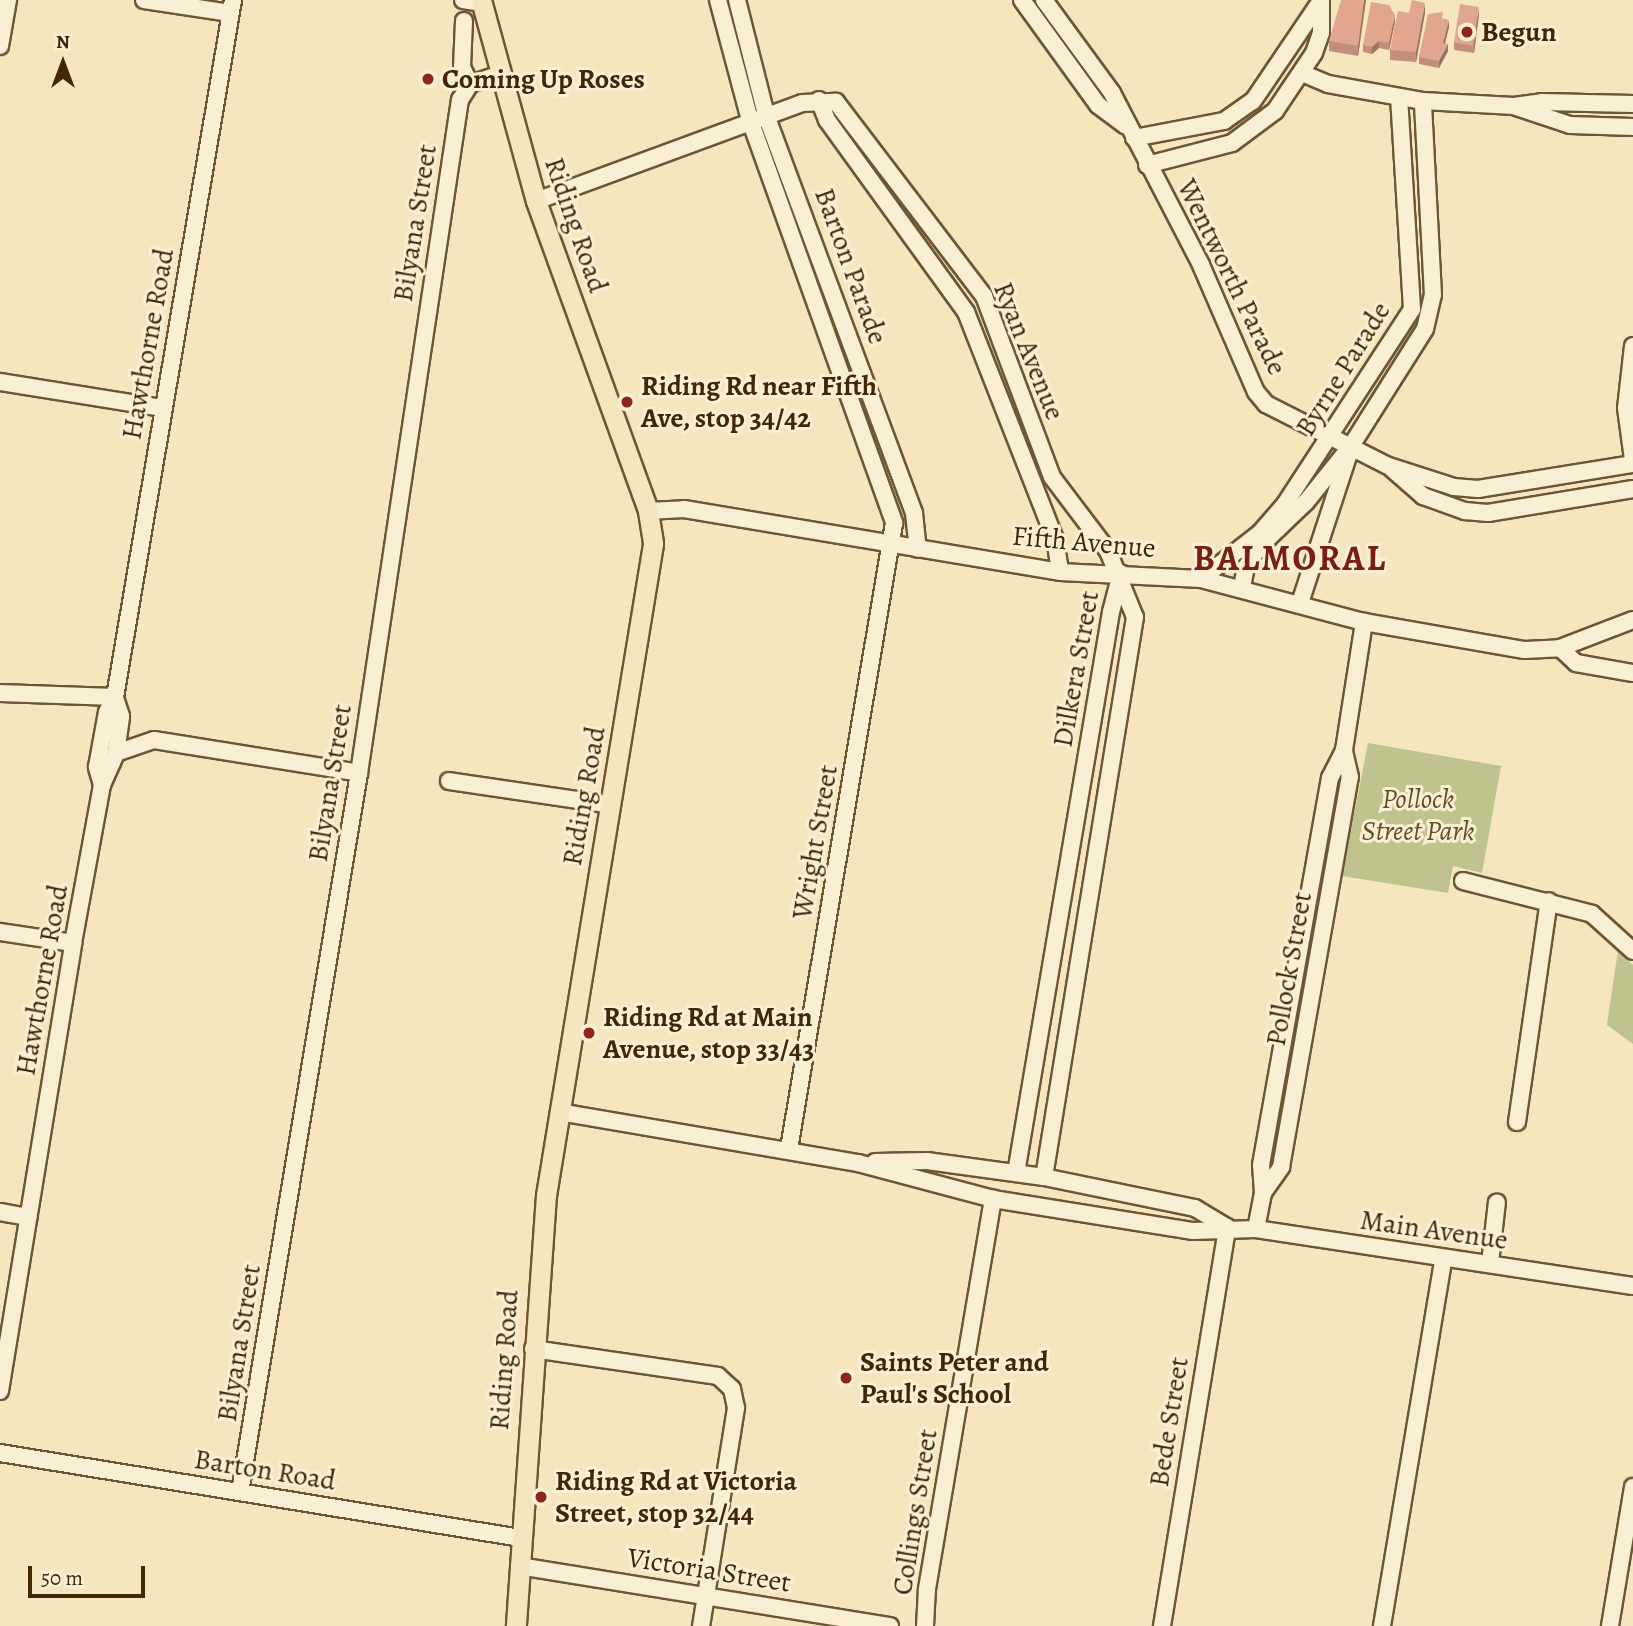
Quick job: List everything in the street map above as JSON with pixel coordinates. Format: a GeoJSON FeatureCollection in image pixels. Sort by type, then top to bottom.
{"type":"FeatureCollection","features":[{"type":"Feature","properties":{"kind":"main road","name":"Riding Road"},"geometry":{"type":"LineString","coordinates":[[475,1],[500,74],[536,201],[648,510],[653,544],[650,583],[546,1195],[533,1349],[516,1626]]}},
{"type":"Feature","properties":{"kind":"street"},"geometry":{"type":"LineString","coordinates":[[0,46],[8,0]]}},
{"type":"Feature","properties":{"kind":"street"},"geometry":{"type":"LineString","coordinates":[[144,0],[232,7]]}},
{"type":"Feature","properties":{"kind":"street","name":"Barton Parade"},"geometry":{"type":"LineString","coordinates":[[718,0],[750,120],[889,503],[894,523],[893,544]]}},
{"type":"Feature","properties":{"kind":"street","name":"Barton Parade"},"geometry":{"type":"LineString","coordinates":[[737,0],[766,115],[914,513],[918,549]]}},
{"type":"Feature","properties":{"kind":"street","name":"Wentworth Parade"},"geometry":{"type":"LineString","coordinates":[[1022,0],[1098,106],[1131,132]]}},
{"type":"Feature","properties":{"kind":"street","name":"Wentworth Parade"},"geometry":{"type":"LineString","coordinates":[[1044,0],[1112,93],[1201,265],[1256,392],[1266,404],[1386,465]]}},
{"type":"Feature","properties":{"kind":"street"},"geometry":{"type":"LineString","coordinates":[[1131,132],[1224,121],[1253,101],[1321,1]]}},
{"type":"Feature","properties":{"kind":"street"},"geometry":{"type":"LineString","coordinates":[[1147,165],[1232,143],[1275,111],[1302,73],[1321,33],[1321,1]]}},
{"type":"Feature","properties":{"kind":"street","name":"Hawthorne Road"},"geometry":{"type":"LineString","coordinates":[[102,785],[97,767],[107,712],[116,697],[232,7]]}},
{"type":"Feature","properties":{"kind":"street"},"geometry":{"type":"LineString","coordinates":[[464,21],[462,67],[470,84],[500,74]]}},
{"type":"Feature","properties":{"kind":"street"},"geometry":{"type":"LineString","coordinates":[[1302,73],[1328,84],[1423,101],[1514,106],[1542,102],[1633,104]]}},
{"type":"Feature","properties":{"kind":"street","name":"Bilyana Street"},"geometry":{"type":"LineString","coordinates":[[240,1492],[359,773],[460,100],[470,84]]}},
{"type":"Feature","properties":{"kind":"street","name":"Byrne Parade"},"geometry":{"type":"LineString","coordinates":[[1201,579],[1260,533],[1307,476],[1412,309],[1399,97]]}},
{"type":"Feature","properties":{"kind":"street"},"geometry":{"type":"LineString","coordinates":[[536,201],[750,120],[820,100]]}},
{"type":"Feature","properties":{"kind":"street","name":"Ryan Avenue"},"geometry":{"type":"LineString","coordinates":[[1060,572],[1055,539],[966,312],[827,120],[820,100],[836,102],[844,109],[984,296],[1052,477],[1121,573]]}},
{"type":"Feature","properties":{"kind":"street","name":"Byrne Parade"},"geometry":{"type":"LineString","coordinates":[[1242,587],[1246,567],[1259,547],[1306,502],[1351,446],[1425,329],[1432,310],[1423,101]]}},
{"type":"Feature","properties":{"kind":"street"},"geometry":{"type":"LineString","coordinates":[[1514,106],[1570,125],[1633,127]]}},
{"type":"Feature","properties":{"kind":"street"},"geometry":{"type":"LineString","coordinates":[[1386,465],[1454,486],[1478,489],[1633,462],[1626,408],[1633,346]]}},
{"type":"Feature","properties":{"kind":"street"},"geometry":{"type":"LineString","coordinates":[[0,382],[163,408]]}},
{"type":"Feature","properties":{"kind":"street","name":"Byrne Parade"},"geometry":{"type":"LineString","coordinates":[[1300,603],[1351,446]]}},
{"type":"Feature","properties":{"kind":"street"},"geometry":{"type":"LineString","coordinates":[[1386,465],[1423,496],[1465,511],[1488,513],[1633,489]]}},
{"type":"Feature","properties":{"kind":"street","name":"Fifth Avenue"},"geometry":{"type":"LineString","coordinates":[[648,510],[684,509],[1060,572],[1201,579],[1242,587],[1364,622],[1525,650],[1560,648],[1633,620]]}},
{"type":"Feature","properties":{"kind":"street","name":"Wright Street"},"geometry":{"type":"LineString","coordinates":[[789,1149],[893,544]]}},
{"type":"Feature","properties":{"kind":"street","name":"Dilkera Street"},"geometry":{"type":"LineString","coordinates":[[1016,1173],[1111,612],[1121,573]]}},
{"type":"Feature","properties":{"kind":"street","name":"Dilkera Street"},"geometry":{"type":"LineString","coordinates":[[1044,1177],[1135,617],[1121,573]]}},
{"type":"Feature","properties":{"kind":"street","name":"Pollock Street"},"geometry":{"type":"LineString","coordinates":[[1256,1229],[1263,1193],[1261,1165],[1330,778],[1344,750],[1364,622]]}},
{"type":"Feature","properties":{"kind":"street"},"geometry":{"type":"LineString","coordinates":[[1560,648],[1576,663],[1633,673]]}},
{"type":"Feature","properties":{"kind":"street"},"geometry":{"type":"LineString","coordinates":[[0,693],[116,697]]}},
{"type":"Feature","properties":{"kind":"street","name":"Hawthorne Road"},"geometry":{"type":"LineString","coordinates":[[0,1391],[73,943],[102,785],[116,753],[121,716],[116,697]]}},
{"type":"Feature","properties":{"kind":"street"},"geometry":{"type":"LineString","coordinates":[[116,753],[147,741],[359,773]]}},
{"type":"Feature","properties":{"kind":"street"},"geometry":{"type":"LineString","coordinates":[[449,781],[611,806]]}},
{"type":"Feature","properties":{"kind":"street"},"geometry":{"type":"LineString","coordinates":[[1462,881],[1592,914],[1633,951]]}},
{"type":"Feature","properties":{"kind":"street"},"geometry":{"type":"LineString","coordinates":[[1517,1122],[1549,901]]}},
{"type":"Feature","properties":{"kind":"street"},"geometry":{"type":"LineString","coordinates":[[0,932],[73,943]]}},
{"type":"Feature","properties":{"kind":"street","name":"Main Avenue"},"geometry":{"type":"LineString","coordinates":[[559,1112],[789,1149],[858,1163],[993,1199],[1193,1231],[1227,1227],[1256,1229],[1443,1261],[1489,1263],[1633,1286]]}},
{"type":"Feature","properties":{"kind":"street","name":"Main Avenue"},"geometry":{"type":"LineString","coordinates":[[858,1163],[928,1161],[1044,1177],[1195,1208],[1227,1227]]}},
{"type":"Feature","properties":{"kind":"street","name":"Collings Street"},"geometry":{"type":"LineString","coordinates":[[925,1626],[927,1589],[993,1199]]}},
{"type":"Feature","properties":{"kind":"street"},"geometry":{"type":"LineString","coordinates":[[1489,1263],[1497,1202]]}},
{"type":"Feature","properties":{"kind":"street"},"geometry":{"type":"LineString","coordinates":[[0,1212],[29,1216]]}},
{"type":"Feature","properties":{"kind":"street","name":"Bede Street"},"geometry":{"type":"LineString","coordinates":[[1162,1626],[1227,1227]]}},
{"type":"Feature","properties":{"kind":"street"},"geometry":{"type":"LineString","coordinates":[[1382,1626],[1443,1261]]}},
{"type":"Feature","properties":{"kind":"street"},"geometry":{"type":"LineString","coordinates":[[533,1349],[718,1376],[732,1389],[736,1408],[701,1626]]}},
{"type":"Feature","properties":{"kind":"street","name":"Barton Road"},"geometry":{"type":"LineString","coordinates":[[0,1453],[521,1538]]}},
{"type":"Feature","properties":{"kind":"street"},"geometry":{"type":"LineString","coordinates":[[1610,1626],[1633,1487]]}},
{"type":"Feature","properties":{"kind":"street","name":"Victoria Street"},"geometry":{"type":"LineString","coordinates":[[519,1566],[890,1626]]}},
{"type":"Feature","properties":{"kind":"green space","name":"Pollock Street Park"},"geometry":{"type":"Polygon","coordinates":[[[1368,743],[1501,766],[1482,873],[1453,866],[1448,893],[1342,876],[1368,743]]]}},
{"type":"Feature","properties":{"kind":"green space"},"geometry":{"type":"Polygon","coordinates":[[[1618,950],[1633,965],[1633,1044],[1607,1025],[1618,950]]]}},
{"type":"Feature","properties":{"kind":"building"},"geometry":{"type":"Polygon","coordinates":[[[1341,0],[1364,0],[1358,46],[1329,41],[1341,0]]]}},
{"type":"Feature","properties":{"kind":"building"},"geometry":{"type":"Polygon","coordinates":[[[1412,0],[1425,3],[1416,52],[1390,50],[1398,11],[1409,13],[1412,0]]]}},
{"type":"Feature","properties":{"kind":"building"},"geometry":{"type":"Polygon","coordinates":[[[1371,2],[1389,5],[1395,15],[1389,43],[1379,41],[1372,47],[1363,45],[1371,2]]]}},
{"type":"Feature","properties":{"kind":"building","name":"Begun"},"geometry":{"type":"Polygon","coordinates":[[[1460,4],[1479,7],[1473,45],[1454,43],[1460,4]]]}},
{"type":"Feature","properties":{"kind":"building"},"geometry":{"type":"Polygon","coordinates":[[[1443,12],[1442,18],[1449,20],[1443,43],[1448,44],[1439,61],[1419,57],[1428,14],[1443,12]]]}},
{"type":"Feature","properties":{"kind":"place","name":"Begun"},"geometry":{"type":"Point","coordinates":[1467,32]}},
{"type":"Feature","properties":{"kind":"place","name":"Coming Up Roses"},"geometry":{"type":"Point","coordinates":[428,79]}},
{"type":"Feature","properties":{"kind":"place","name":"Riding Rd near Fifth Ave, stop 34/42"},"geometry":{"type":"Point","coordinates":[627,402]}},
{"type":"Feature","properties":{"kind":"place","name":"Riding Rd at Main Avenue, stop 33/43"},"geometry":{"type":"Point","coordinates":[589,1033]}},
{"type":"Feature","properties":{"kind":"place","name":"Saints Peter and Paul's School"},"geometry":{"type":"Point","coordinates":[846,1378]}},
{"type":"Feature","properties":{"kind":"place","name":"Riding Rd at Victoria Street, stop 32/44"},"geometry":{"type":"Point","coordinates":[541,1497]}},
{"type":"Feature","properties":{"kind":"district","name":"BALMORAL"},"geometry":{"type":"Point","coordinates":[1290,558]}}]}
